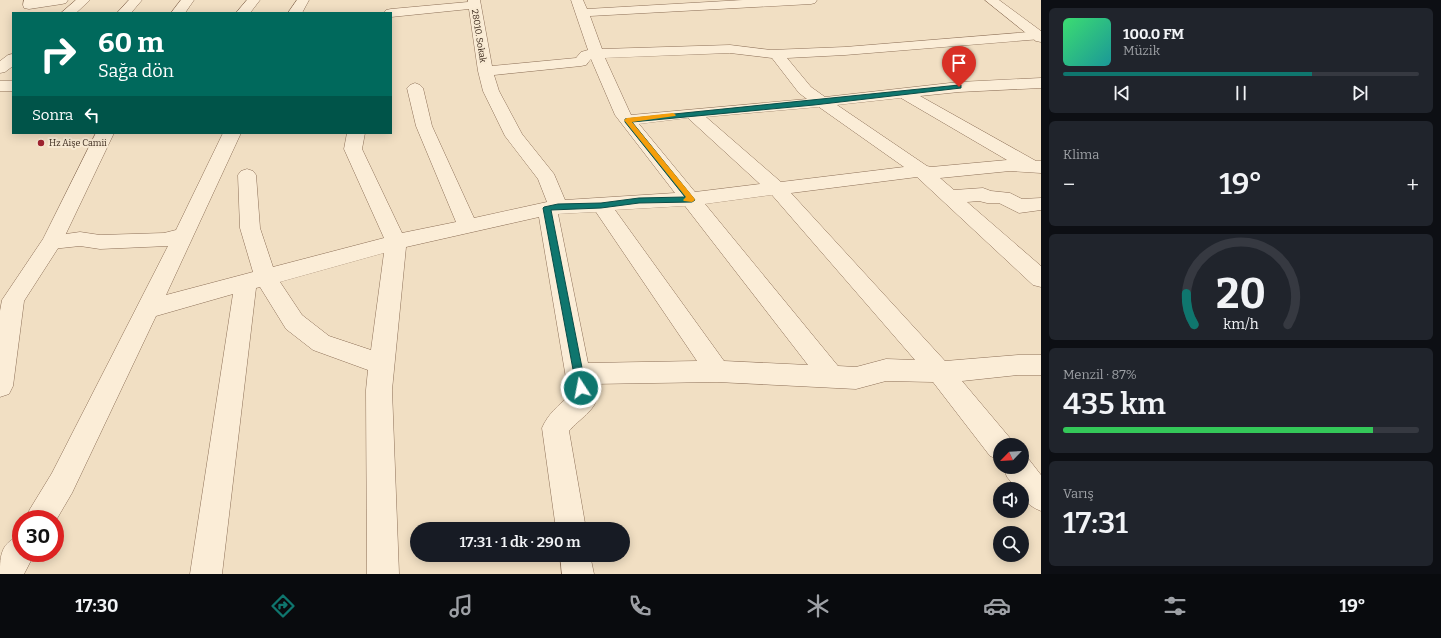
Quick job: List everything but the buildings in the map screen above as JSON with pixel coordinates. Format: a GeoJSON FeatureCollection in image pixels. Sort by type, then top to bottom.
{"type":"FeatureCollection","features":[{"type":"Feature","properties":{"kind":"street"},"geometry":{"type":"LineString","coordinates":[[30,0],[29,5],[62,0]]}},
{"type":"Feature","properties":{"kind":"street"},"geometry":{"type":"LineString","coordinates":[[69,12],[84,0]]}},
{"type":"Feature","properties":{"kind":"street"},"geometry":{"type":"LineString","coordinates":[[125,12],[136,0]]}},
{"type":"Feature","properties":{"kind":"street"},"geometry":{"type":"LineString","coordinates":[[179,12],[188,0]]}},
{"type":"Feature","properties":{"kind":"street"},"geometry":{"type":"LineString","coordinates":[[244,12],[254,0]]}},
{"type":"Feature","properties":{"kind":"street"},"geometry":{"type":"LineString","coordinates":[[296,12],[303,0]]}},
{"type":"Feature","properties":{"kind":"street"},"geometry":{"type":"LineString","coordinates":[[811,0],[579,7],[596,54],[623,115],[832,377]]}},
{"type":"Feature","properties":{"kind":"street"},"geometry":{"type":"LineString","coordinates":[[991,0],[1040,36]]}},
{"type":"Feature","properties":{"kind":"street"},"geometry":{"type":"LineString","coordinates":[[384,11],[474,2]]}},
{"type":"Feature","properties":{"kind":"street","name":"28010. Sokak"},"geometry":{"type":"LineString","coordinates":[[474,2],[485,72],[491,91],[514,136],[547,178],[583,400],[566,415],[555,428],[570,522]]}},
{"type":"Feature","properties":{"kind":"street"},"geometry":{"type":"LineString","coordinates":[[485,72],[581,62],[586,55],[596,54],[730,49],[776,54],[845,51],[1040,36]]}},
{"type":"Feature","properties":{"kind":"street"},"geometry":{"type":"LineString","coordinates":[[776,54],[805,90],[820,102],[921,171],[1041,279]]}},
{"type":"Feature","properties":{"kind":"street"},"geometry":{"type":"LineString","coordinates":[[0,69],[12,59]]}},
{"type":"Feature","properties":{"kind":"street"},"geometry":{"type":"LineString","coordinates":[[627,120],[959,87],[1041,83]]}},
{"type":"Feature","properties":{"kind":"street"},"geometry":{"type":"LineString","coordinates":[[0,85],[12,85]]}},
{"type":"Feature","properties":{"kind":"street"},"geometry":{"type":"LineString","coordinates":[[415,88],[424,126],[468,227]]}},
{"type":"Feature","properties":{"kind":"street"},"geometry":{"type":"LineString","coordinates":[[903,93],[1038,167]]}},
{"type":"Feature","properties":{"kind":"street"},"geometry":{"type":"LineString","coordinates":[[692,113],[777,189],[940,372],[993,438]]}},
{"type":"Feature","properties":{"kind":"street"},"geometry":{"type":"LineString","coordinates":[[0,386],[13,300],[52,242],[105,134]]}},
{"type":"Feature","properties":{"kind":"street"},"geometry":{"type":"LineString","coordinates":[[46,510],[62,483],[184,235],[232,134]]}},
{"type":"Feature","properties":{"kind":"street"},"geometry":{"type":"LineString","coordinates":[[356,134],[353,149],[396,242],[379,390],[383,574]]}},
{"type":"Feature","properties":{"kind":"street"},"geometry":{"type":"LineString","coordinates":[[148,309],[396,242],[552,208],[639,201],[692,200],[921,171],[930,173],[1010,165],[1038,167]]}},
{"type":"Feature","properties":{"kind":"street"},"geometry":{"type":"LineString","coordinates":[[206,574],[256,280],[246,175]]}},
{"type":"Feature","properties":{"kind":"street"},"geometry":{"type":"LineString","coordinates":[[949,197],[983,194],[987,197],[1003,197],[1019,206],[1041,204]]}},
{"type":"Feature","properties":{"kind":"street"},"geometry":{"type":"LineString","coordinates":[[601,205],[717,370]]}},
{"type":"Feature","properties":{"kind":"street"},"geometry":{"type":"LineString","coordinates":[[52,242],[80,239],[100,242],[164,240],[184,235]]}},
{"type":"Feature","properties":{"kind":"street"},"geometry":{"type":"LineString","coordinates":[[256,280],[294,322],[321,343],[381,364]]}},
{"type":"Feature","properties":{"kind":"street"},"geometry":{"type":"LineString","coordinates":[[578,374],[717,370],[856,378],[886,370],[940,372],[1018,365],[1041,365]]}},
{"type":"Feature","properties":{"kind":"street"},"geometry":{"type":"LineString","coordinates":[[1023,474],[1041,497]]}},
{"type":"Feature","properties":{"kind":"street"},"geometry":{"type":"LineString","coordinates":[[6,574],[14,562]]}},
{"type":"Feature","properties":{"kind":"street"},"geometry":{"type":"LineString","coordinates":[[576,562],[578,574]]}},
{"type":"Feature","properties":{"kind":"slow traffic"},"geometry":{"type":"LineString","coordinates":[[673,115],[627,120],[692,200],[687,200]]}},
{"type":"Feature","properties":{"kind":"place","name":"Hz Aişe Camii"},"geometry":{"type":"Point","coordinates":[41,143]}},
{"type":"Feature","properties":{"kind":"route"},"geometry":{"type":"LineString","coordinates":[[581,388],[547,208],[639,201],[692,200],[627,120],[814,103],[959,87]]}}]}
